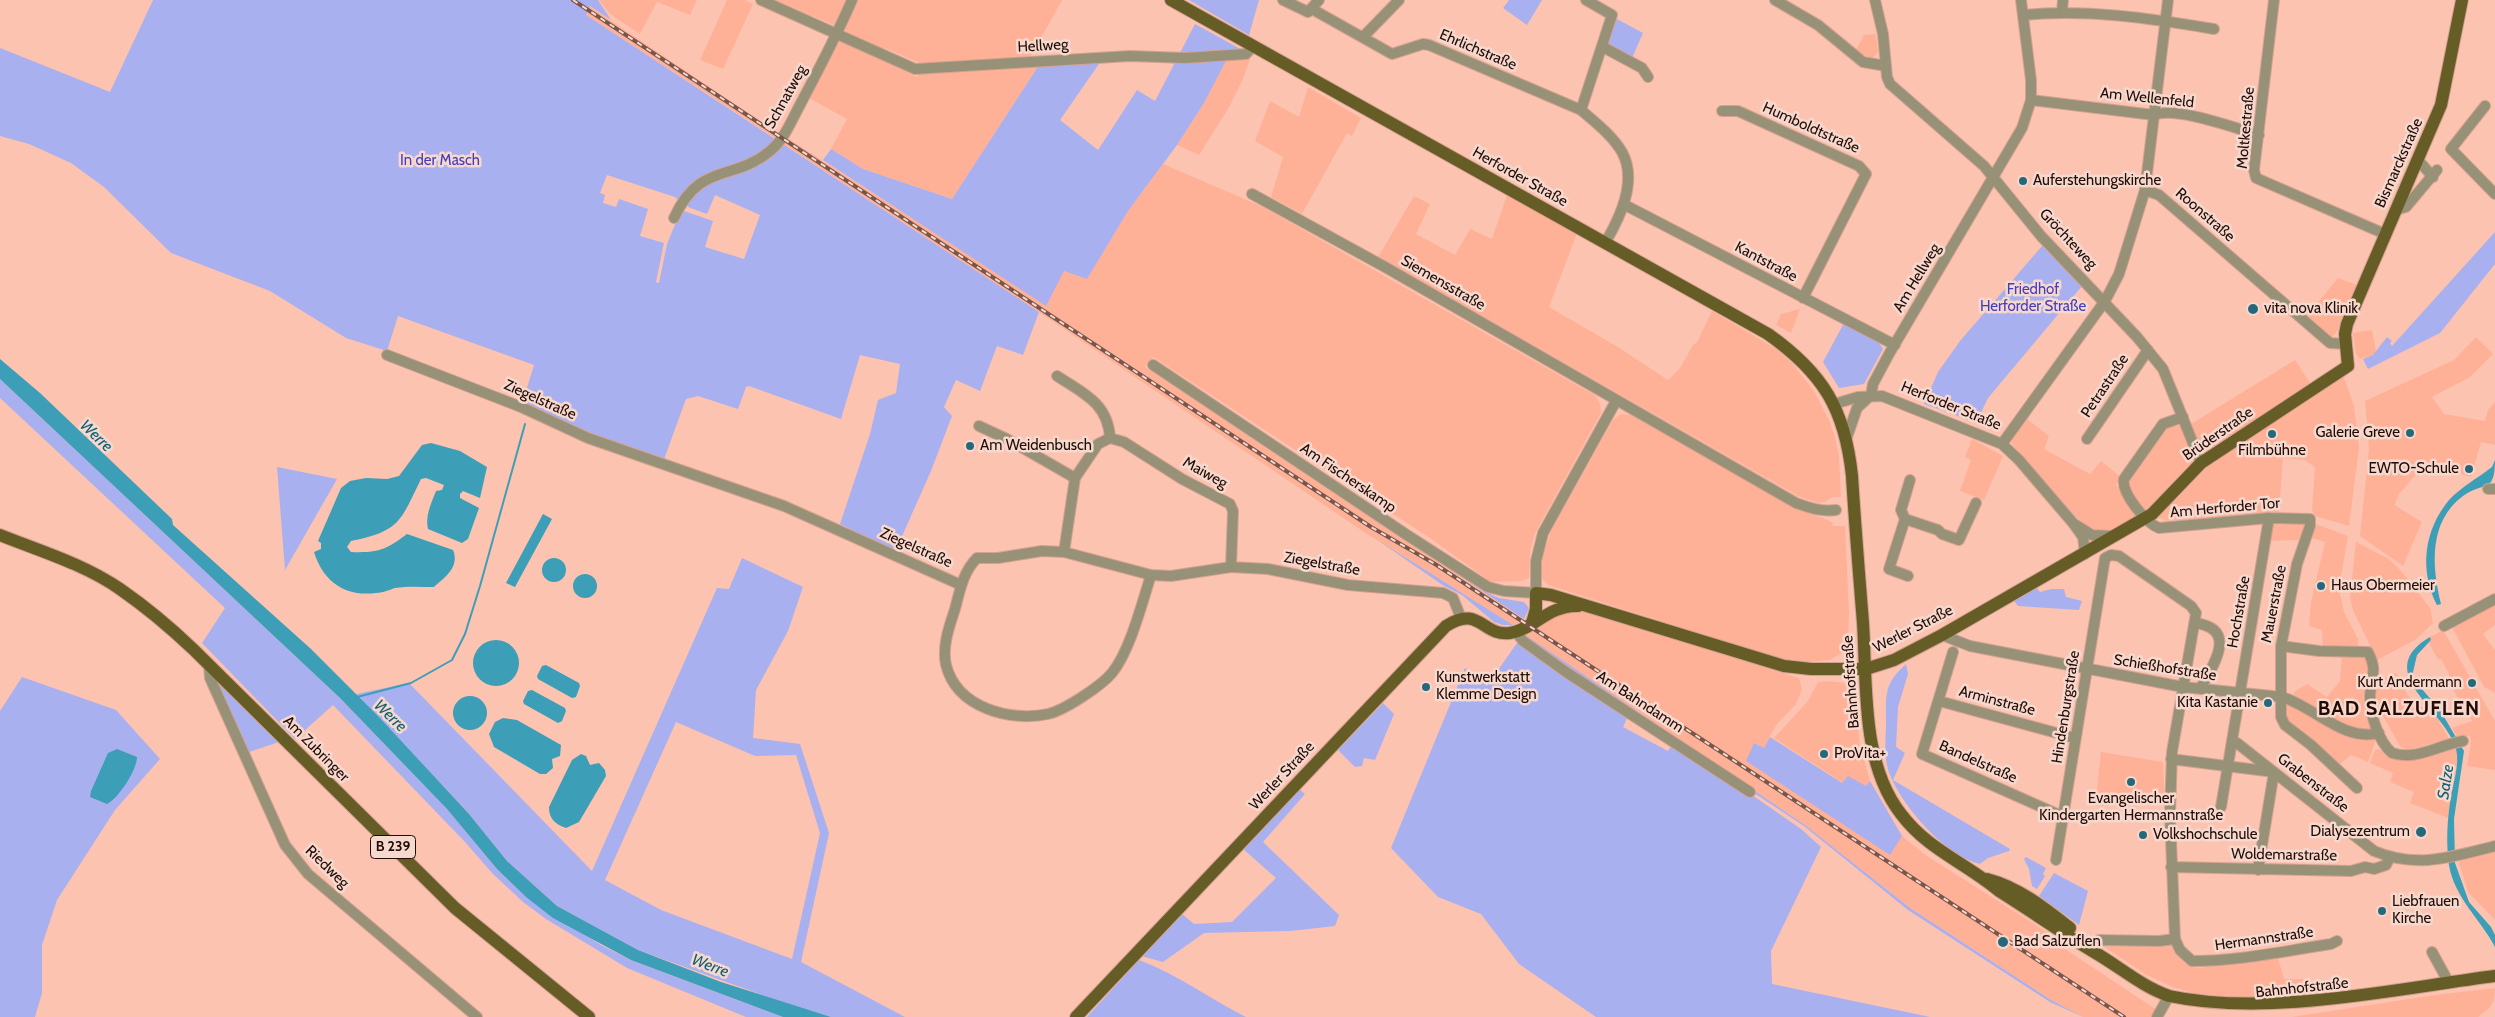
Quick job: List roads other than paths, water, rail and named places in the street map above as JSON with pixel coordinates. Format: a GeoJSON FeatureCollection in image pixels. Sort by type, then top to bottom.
{"type":"FeatureCollection","features":[{"type":"Feature","properties":{"kind":"main road","name":"Herforder Straße"},"geometry":{"type":"LineString","coordinates":[[1172,0],[1775,339],[1809,368],[1834,404],[1847,437]]}},
{"type":"Feature","properties":{"kind":"main road","name":"Bismarckstraße"},"geometry":{"type":"LineString","coordinates":[[2346,367],[2348,364],[2346,339],[2350,317],[2441,105],[2462,0]]}},
{"type":"Feature","properties":{"kind":"main road","name":"Brüderstraße"},"geometry":{"type":"LineString","coordinates":[[2115,536],[2145,519],[2162,506],[2201,463],[2346,367]]}},
{"type":"Feature","properties":{"kind":"main road","name":"Bahnhofstraße"},"geometry":{"type":"LineString","coordinates":[[1847,437],[1852,476],[1871,737],[1881,777],[1888,794],[1900,813],[1922,838],[1946,857],[1983,878],[2003,883],[2046,910],[2083,939],[2097,946],[2133,979],[2169,996],[2223,1008],[2273,1010],[2495,976]]}},
{"type":"Feature","properties":{"kind":"main road","name":"Am Zubringer"},"geometry":{"type":"LineString","coordinates":[[0,535],[53,555],[119,588],[173,631],[209,664],[455,908],[589,1017]]}},
{"type":"Feature","properties":{"kind":"main road","name":"Werler Straße"},"geometry":{"type":"LineString","coordinates":[[1536,593],[1592,606],[1784,666],[1811,669],[1866,669],[1894,660],[1942,635],[2115,536]]}},
{"type":"Feature","properties":{"kind":"main road"},"geometry":{"type":"LineString","coordinates":[[1532,623],[1536,609],[1536,593]]}},
{"type":"Feature","properties":{"kind":"main road","name":"Werler Straße"},"geometry":{"type":"LineString","coordinates":[[1516,632],[1559,608],[1592,606]]}},
{"type":"Feature","properties":{"kind":"main road","name":"Werler Straße"},"geometry":{"type":"LineString","coordinates":[[1076,1017],[1446,626],[1462,618]]}},
{"type":"Feature","properties":{"kind":"main road"},"geometry":{"type":"LineString","coordinates":[[1462,618],[1479,620],[1498,632],[1516,632]]}},
{"type":"Feature","properties":{"kind":"street"},"geometry":{"type":"LineString","coordinates":[[761,0],[838,34]]}},
{"type":"Feature","properties":{"kind":"street","name":"Schnatweg"},"geometry":{"type":"LineString","coordinates":[[674,218],[682,201],[703,180],[761,157],[777,145],[838,34],[852,0]]}},
{"type":"Feature","properties":{"kind":"street","name":"Ehrlichstraße"},"geometry":{"type":"LineString","coordinates":[[1283,0],[1308,12],[1312,9],[1392,54],[1423,44],[1429,45],[1582,110],[1607,133],[1622,153],[1628,170],[1624,205]]}},
{"type":"Feature","properties":{"kind":"street"},"geometry":{"type":"LineString","coordinates":[[1312,9],[1319,0]]}},
{"type":"Feature","properties":{"kind":"street"},"geometry":{"type":"LineString","coordinates":[[1363,37],[1399,0]]}},
{"type":"Feature","properties":{"kind":"street"},"geometry":{"type":"LineString","coordinates":[[1582,110],[1612,15],[1586,0]]}},
{"type":"Feature","properties":{"kind":"street"},"geometry":{"type":"LineString","coordinates":[[1774,0],[1818,25],[1864,62],[1877,66],[1886,66]]}},
{"type":"Feature","properties":{"kind":"street","name":"Gröchteweg"},"geometry":{"type":"LineString","coordinates":[[1875,0],[1883,34],[1887,77],[1890,84],[1994,177],[2041,236],[2105,301],[2148,350],[2163,369],[2201,463]]}},
{"type":"Feature","properties":{"kind":"street"},"geometry":{"type":"LineString","coordinates":[[2021,0],[2029,57],[2031,100]]}},
{"type":"Feature","properties":{"kind":"street"},"geometry":{"type":"LineString","coordinates":[[2062,12],[2063,0]]}},
{"type":"Feature","properties":{"kind":"street"},"geometry":{"type":"LineString","coordinates":[[2002,444],[2105,301],[2119,274],[2145,190],[2168,0]]}},
{"type":"Feature","properties":{"kind":"street","name":"Moltkestraße"},"geometry":{"type":"LineString","coordinates":[[2274,0],[2254,170],[2256,178],[2385,234]]}},
{"type":"Feature","properties":{"kind":"street"},"geometry":{"type":"LineString","coordinates":[[2023,15],[2062,12],[2101,13],[2165,20],[2214,29]]}},
{"type":"Feature","properties":{"kind":"street","name":"Hellweg"},"geometry":{"type":"LineString","coordinates":[[838,34],[915,69],[1130,56],[1221,56],[1246,54],[1254,46]]}},
{"type":"Feature","properties":{"kind":"street"},"geometry":{"type":"LineString","coordinates":[[1602,47],[1642,68],[1648,77]]}},
{"type":"Feature","properties":{"kind":"street","name":"Am Wellenfeld"},"geometry":{"type":"LineString","coordinates":[[2031,100],[2154,115],[2162,112],[2204,119],[2259,135]]}},
{"type":"Feature","properties":{"kind":"street","name":"Am Hellweg"},"geometry":{"type":"LineString","coordinates":[[1870,395],[1873,384],[1895,345],[2022,128],[2031,100]]}},
{"type":"Feature","properties":{"kind":"street"},"geometry":{"type":"LineString","coordinates":[[2485,106],[2451,150],[2495,194]]}},
{"type":"Feature","properties":{"kind":"street","name":"Humboldtstraße"},"geometry":{"type":"LineString","coordinates":[[1722,111],[1738,111],[1859,166],[1866,174],[1803,298]]}},
{"type":"Feature","properties":{"kind":"street"},"geometry":{"type":"LineString","coordinates":[[2396,210],[2406,207],[2435,173],[2418,160]]}},
{"type":"Feature","properties":{"kind":"street","name":"Roonstraße"},"geometry":{"type":"LineString","coordinates":[[2145,190],[2159,195],[2330,343],[2346,339]]}},
{"type":"Feature","properties":{"kind":"street","name":"Siemensstraße"},"geometry":{"type":"LineString","coordinates":[[1252,194],[1385,267],[1616,401],[1796,502],[1811,509],[1836,510]]}},
{"type":"Feature","properties":{"kind":"street"},"geometry":{"type":"LineString","coordinates":[[1605,243],[1624,205]]}},
{"type":"Feature","properties":{"kind":"street","name":"Kantstraße"},"geometry":{"type":"LineString","coordinates":[[1624,205],[1895,345]]}},
{"type":"Feature","properties":{"kind":"street","name":"Petrastraße"},"geometry":{"type":"LineString","coordinates":[[2087,439],[2148,350]]}},
{"type":"Feature","properties":{"kind":"street","name":"Ziegelstraße"},"geometry":{"type":"LineString","coordinates":[[387,355],[521,406],[588,438],[784,506],[961,585],[968,568],[977,558],[998,558],[1042,551],[1064,552],[1151,575],[1171,576],[1230,567],[1268,569],[1348,585],[1444,594],[1453,598],[1462,618]]}},
{"type":"Feature","properties":{"kind":"street","name":"Am Fischerskamp"},"geometry":{"type":"LineString","coordinates":[[1153,365],[1398,530],[1488,587],[1504,591],[1536,593]]}},
{"type":"Feature","properties":{"kind":"street"},"geometry":{"type":"LineString","coordinates":[[1057,376],[1093,401],[1101,409],[1107,418],[1110,438],[1098,444],[1075,478],[1064,552]]}},
{"type":"Feature","properties":{"kind":"street"},"geometry":{"type":"LineString","coordinates":[[1847,437],[1858,408],[1870,395]]}},
{"type":"Feature","properties":{"kind":"street","name":"Herforder Straße"},"geometry":{"type":"LineString","coordinates":[[1834,404],[1870,395],[1895,400],[2002,444],[2019,460],[2073,523],[2083,537],[2086,554]]}},
{"type":"Feature","properties":{"kind":"street"},"geometry":{"type":"LineString","coordinates":[[1536,593],[1536,561],[1543,533],[1616,401]]}},
{"type":"Feature","properties":{"kind":"street"},"geometry":{"type":"LineString","coordinates":[[2145,519],[2123,489],[2124,479],[2163,424],[2183,417]]}},
{"type":"Feature","properties":{"kind":"street"},"geometry":{"type":"LineString","coordinates":[[979,426],[1007,439],[1075,478]]}},
{"type":"Feature","properties":{"kind":"street","name":"Maiweg"},"geometry":{"type":"LineString","coordinates":[[1110,438],[1124,442],[1182,479],[1230,504],[1233,511],[1230,567]]}},
{"type":"Feature","properties":{"kind":"street"},"geometry":{"type":"LineString","coordinates":[[1908,576],[1889,569],[1905,519],[1901,510],[1910,480]]}},
{"type":"Feature","properties":{"kind":"street"},"geometry":{"type":"LineString","coordinates":[[1905,519],[1938,530],[1942,534],[1959,540],[1976,503]]}},
{"type":"Feature","properties":{"kind":"street","name":"Am Herforder Tor"},"geometry":{"type":"LineString","coordinates":[[2145,519],[2153,525],[2169,528],[2269,518],[2310,519]]}},
{"type":"Feature","properties":{"kind":"street","name":"Hochstraße"},"geometry":{"type":"LineString","coordinates":[[2221,807],[2269,518]]}},
{"type":"Feature","properties":{"kind":"street","name":"Mauerstraße"},"geometry":{"type":"LineString","coordinates":[[2310,519],[2310,526],[2297,564],[2281,646],[2281,717],[2285,725],[2311,745],[2357,788]]}},
{"type":"Feature","properties":{"kind":"street","name":"Herforder Straße"},"geometry":{"type":"LineString","coordinates":[[2073,523],[2092,535],[2115,536]]}},
{"type":"Feature","properties":{"kind":"street","name":"Hindenburgstraße"},"geometry":{"type":"LineString","coordinates":[[2056,860],[2105,558],[2111,555],[2119,556],[2191,606],[2196,613],[2195,623]]}},
{"type":"Feature","properties":{"kind":"street"},"geometry":{"type":"LineString","coordinates":[[961,585],[945,642],[946,664],[954,682],[971,702],[1015,717],[1050,714],[1083,696],[1112,673],[1133,633],[1151,575]]}},
{"type":"Feature","properties":{"kind":"street"},"geometry":{"type":"LineString","coordinates":[[2444,626],[2495,599]]}},
{"type":"Feature","properties":{"kind":"street"},"geometry":{"type":"LineString","coordinates":[[2097,946],[2175,939],[2171,867],[2171,759],[2195,623],[2209,625],[2217,633],[2220,643],[2217,664],[2200,689]]}},
{"type":"Feature","properties":{"kind":"street","name":"Am Bahndamm"},"geometry":{"type":"LineString","coordinates":[[1516,632],[1523,641],[1566,672],[1750,792]]}},
{"type":"Feature","properties":{"kind":"street","name":"Schießhofstraße"},"geometry":{"type":"LineString","coordinates":[[1942,635],[1970,646],[2086,670],[2183,687],[2280,697],[2296,701],[2340,728],[2369,736],[2379,733]]}},
{"type":"Feature","properties":{"kind":"street"},"geometry":{"type":"LineString","coordinates":[[2281,646],[2320,651],[2368,652],[2375,670],[2370,698],[2379,733],[2386,748],[2402,756],[2413,756],[2449,743],[2463,741]]}},
{"type":"Feature","properties":{"kind":"street","name":"Bandelstraße"},"geometry":{"type":"LineString","coordinates":[[1953,652],[1922,754],[2064,818]]}},
{"type":"Feature","properties":{"kind":"street","name":"Riedweg"},"geometry":{"type":"LineString","coordinates":[[209,664],[210,678],[285,845],[308,874],[477,1017]]}},
{"type":"Feature","properties":{"kind":"street","name":"Arminstraße"},"geometry":{"type":"LineString","coordinates":[[1939,701],[2075,738]]}},
{"type":"Feature","properties":{"kind":"street","name":"Grabenstraße"},"geometry":{"type":"LineString","coordinates":[[2232,741],[2374,851],[2390,857]]}},
{"type":"Feature","properties":{"kind":"street"},"geometry":{"type":"LineString","coordinates":[[2171,759],[2274,772],[2258,870]]}},
{"type":"Feature","properties":{"kind":"street"},"geometry":{"type":"LineString","coordinates":[[2390,857],[2420,862],[2451,857],[2495,846]]}},
{"type":"Feature","properties":{"kind":"street"},"geometry":{"type":"LineString","coordinates":[[2366,867],[2374,851]]}},
{"type":"Feature","properties":{"kind":"street","name":"Woldemarstraße"},"geometry":{"type":"LineString","coordinates":[[2171,867],[2351,871],[2366,867],[2374,869],[2386,865],[2390,857]]}},
{"type":"Feature","properties":{"kind":"street","name":"Hermannstraße"},"geometry":{"type":"LineString","coordinates":[[2175,939],[2185,957],[2192,961],[2261,957],[2331,944],[2337,941]]}},
{"type":"Feature","properties":{"kind":"street"},"geometry":{"type":"LineString","coordinates":[[2432,952],[2449,983]]}},
{"type":"Feature","properties":{"kind":"street"},"geometry":{"type":"LineString","coordinates":[[2157,1017],[2169,996]]}},
{"type":"Feature","properties":{"kind":"waterway","name":"Werre"},"geometry":{"type":"LineString","coordinates":[[357,697],[411,683],[452,660],[465,634],[480,586],[525,424]]}},
{"type":"Feature","properties":{"kind":"railway"},"geometry":{"type":"LineString","coordinates":[[573,0],[1371,527],[1435,564],[2124,1017]]}},
{"type":"Feature","properties":{"kind":"place","name":"Auferstehungskirche"},"geometry":{"type":"Point","coordinates":[2023,181]}},
{"type":"Feature","properties":{"kind":"place","name":"vita nova Klinik"},"geometry":{"type":"Point","coordinates":[2253,309]}},
{"type":"Feature","properties":{"kind":"place","name":"Galerie Greve"},"geometry":{"type":"Point","coordinates":[2410,433]}},
{"type":"Feature","properties":{"kind":"place","name":"Filmbühne"},"geometry":{"type":"Point","coordinates":[2272,434]}},
{"type":"Feature","properties":{"kind":"place","name":"Am Weidenbusch"},"geometry":{"type":"Point","coordinates":[970,446]}},
{"type":"Feature","properties":{"kind":"place","name":"EWTO-Schule"},"geometry":{"type":"Point","coordinates":[2469,469]}},
{"type":"Feature","properties":{"kind":"place","name":"Haus Obermeier"},"geometry":{"type":"Point","coordinates":[2321,586]}},
{"type":"Feature","properties":{"kind":"place","name":"Kurt Andermann"},"geometry":{"type":"Point","coordinates":[2472,683]}},
{"type":"Feature","properties":{"kind":"place","name":"Kunstwerkstatt Klemme Design"},"geometry":{"type":"Point","coordinates":[1426,687]}},
{"type":"Feature","properties":{"kind":"place","name":"Kita Kastanie"},"geometry":{"type":"Point","coordinates":[2268,703]}},
{"type":"Feature","properties":{"kind":"place","name":"ProVita+"},"geometry":{"type":"Point","coordinates":[1824,754]}},
{"type":"Feature","properties":{"kind":"place","name":"Evangelischer Kindergarten Hermannstraße"},"geometry":{"type":"Point","coordinates":[2131,782]}},
{"type":"Feature","properties":{"kind":"place","name":"Dialysezentrum"},"geometry":{"type":"Point","coordinates":[2421,832]}},
{"type":"Feature","properties":{"kind":"place","name":"Volkshochschule"},"geometry":{"type":"Point","coordinates":[2143,835]}},
{"type":"Feature","properties":{"kind":"place","name":"Liebfrauen Kirche"},"geometry":{"type":"Point","coordinates":[2382,911]}},
{"type":"Feature","properties":{"kind":"place","name":"Bad Salzuflen"},"geometry":{"type":"Point","coordinates":[2003,942]}},
{"type":"Feature","properties":{"kind":"district","name":"BAD SALZUFLEN"},"geometry":{"type":"Point","coordinates":[2399,709]}},
{"type":"Feature","properties":{"kind":"park label","name":"In der Masch"},"geometry":{"type":"Point","coordinates":[440,161]}},
{"type":"Feature","properties":{"kind":"park label","name":"Friedhof Herforder Straße"},"geometry":{"type":"Point","coordinates":[2033,298]}},
{"type":"Feature","properties":{"kind":"water label","name":"Salze"},"geometry":{"type":"Point","coordinates":[2446,782]}}]}
